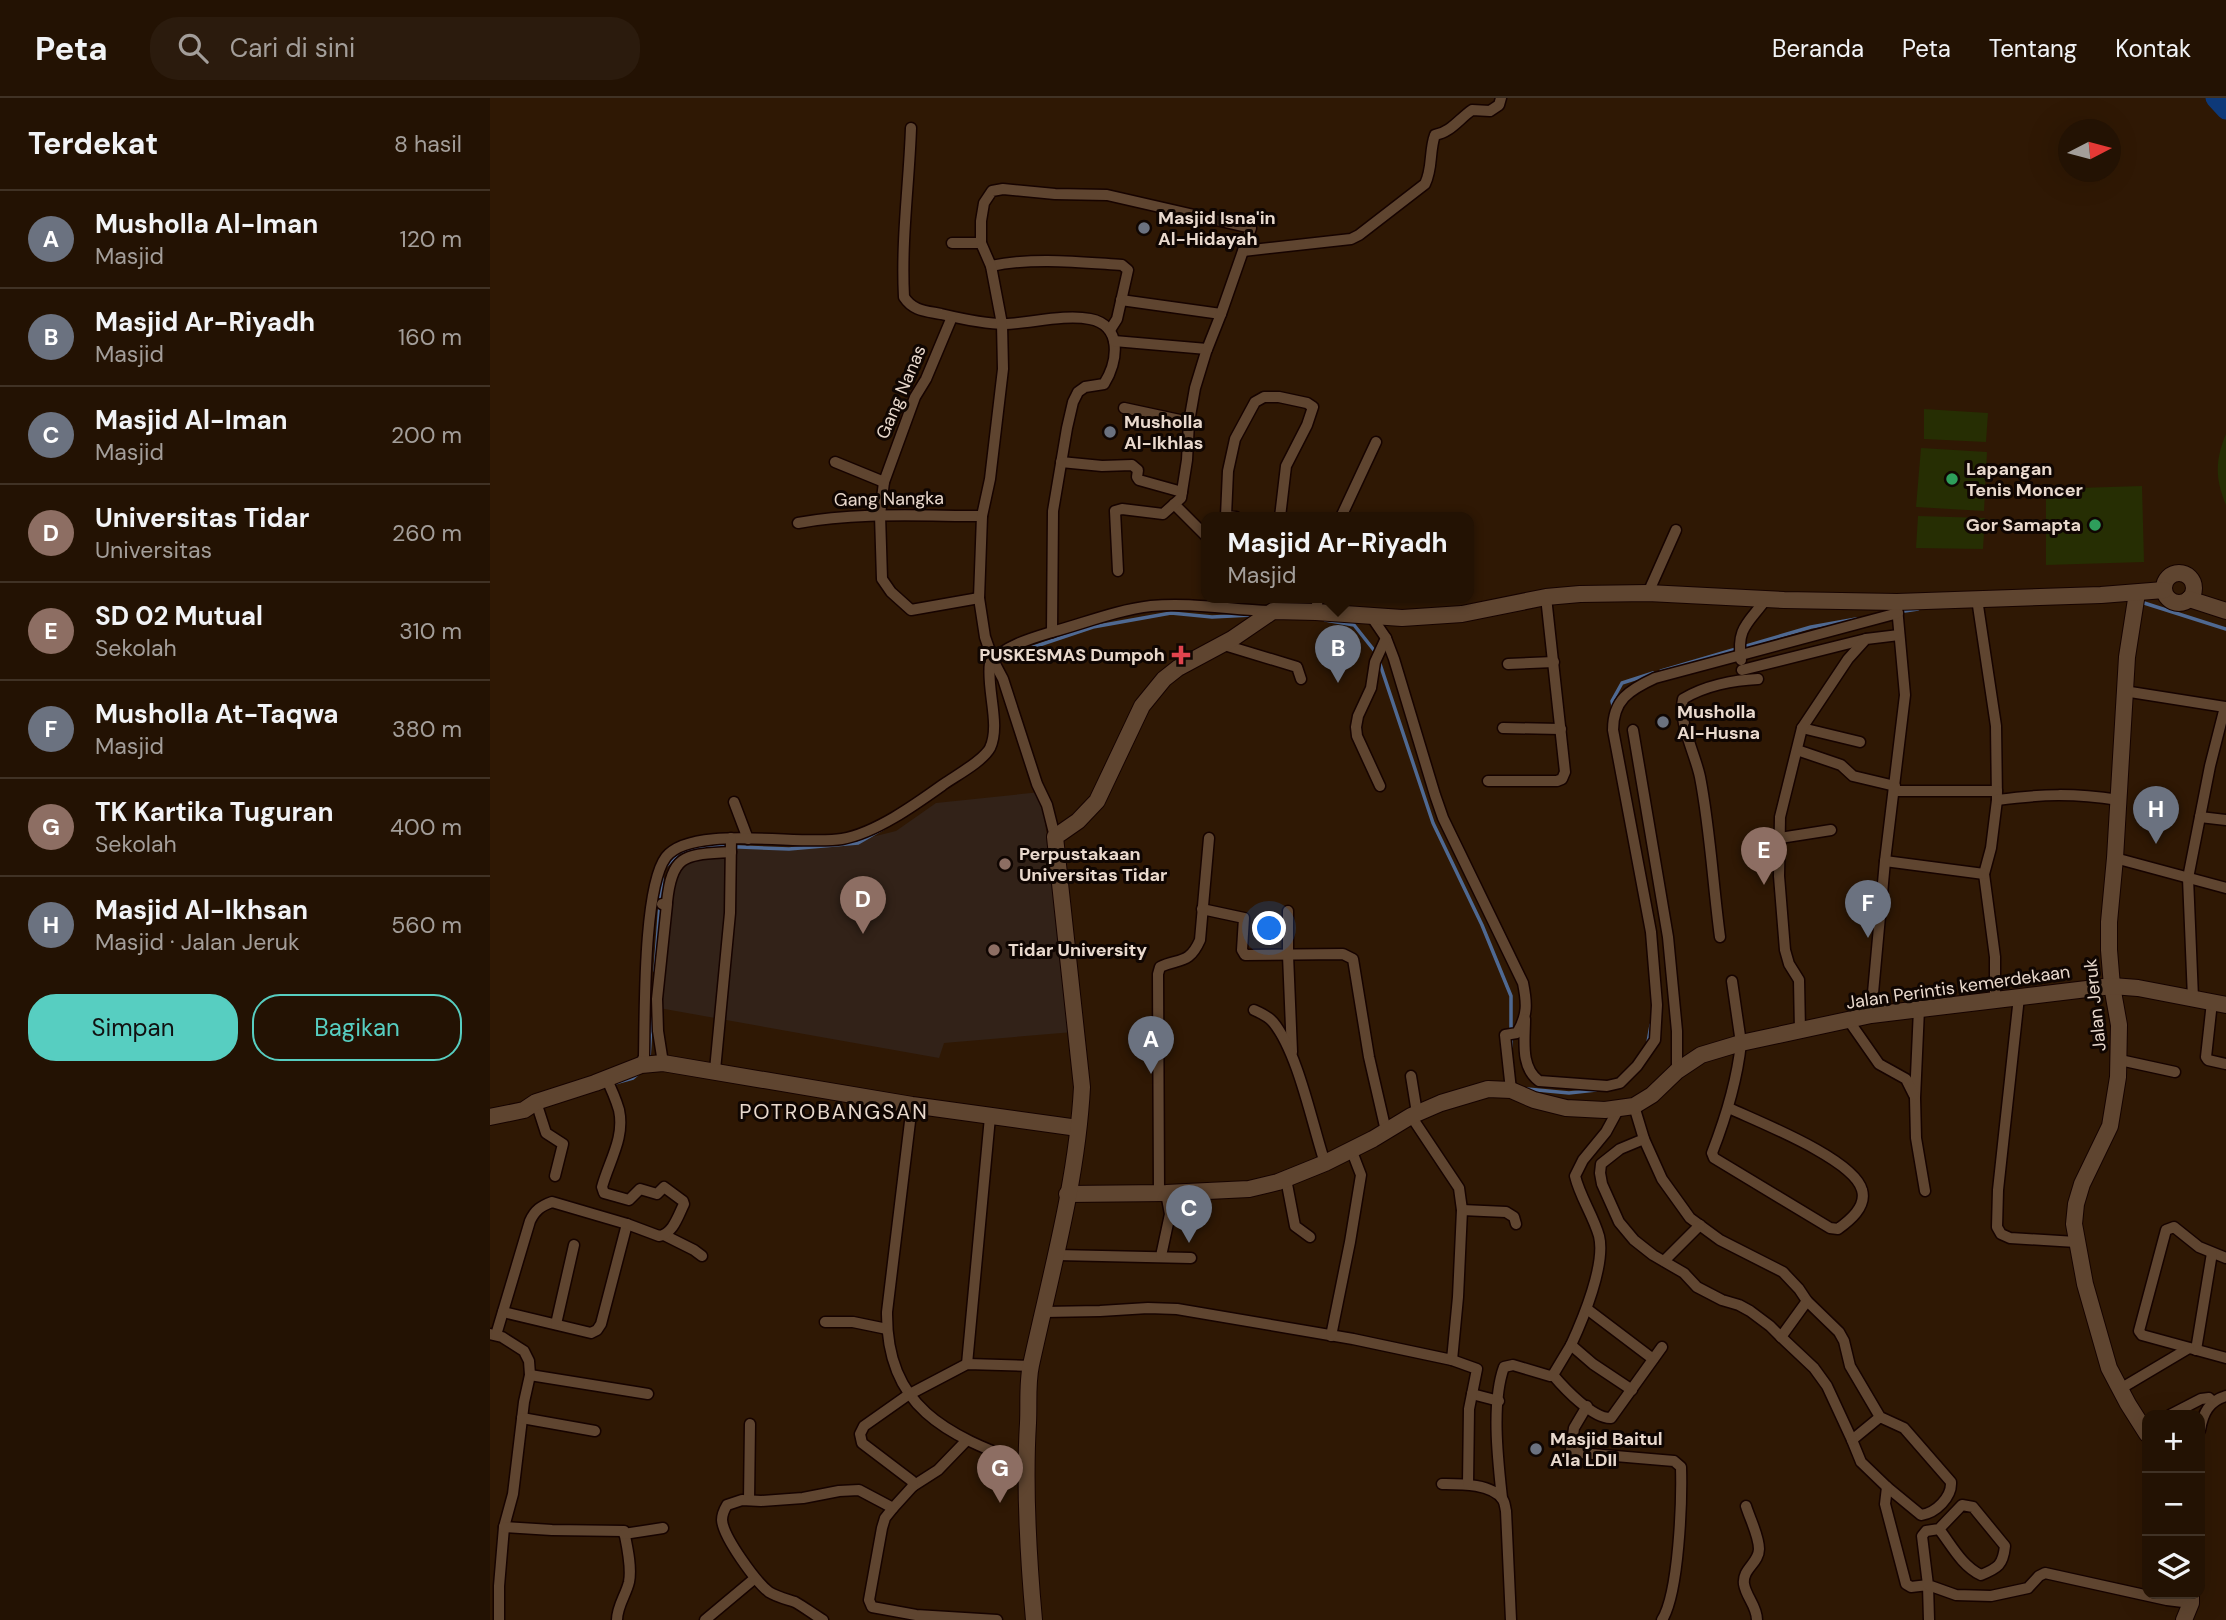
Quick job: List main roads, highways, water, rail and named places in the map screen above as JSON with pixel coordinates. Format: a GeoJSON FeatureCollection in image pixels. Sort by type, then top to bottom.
{"type":"FeatureCollection","features":[{"type":"Feature","properties":{"kind":"waterway"},"geometry":{"type":"LineString","coordinates":[[2215,98],[2226,110]]}},
{"type":"Feature","properties":{"kind":"waterway"},"geometry":{"type":"LineString","coordinates":[[2141,602],[2226,629]]}},
{"type":"Feature","properties":{"kind":"waterway"},"geometry":{"type":"LineString","coordinates":[[1898,612],[1918,609]]}},
{"type":"Feature","properties":{"kind":"waterway"},"geometry":{"type":"LineString","coordinates":[[1004,657],[1093,627],[1171,613],[1212,617],[1252,615]]}},
{"type":"Feature","properties":{"kind":"waterway"},"geometry":{"type":"LineString","coordinates":[[1661,671],[1811,627],[1856,619]]}},
{"type":"Feature","properties":{"kind":"waterway"},"geometry":{"type":"LineString","coordinates":[[1325,620],[1354,625],[1377,654]]}},
{"type":"Feature","properties":{"kind":"waterway"},"geometry":{"type":"LineString","coordinates":[[1379,661],[1433,823],[1482,925],[1511,996],[1511,1048]]}},
{"type":"Feature","properties":{"kind":"waterway"},"geometry":{"type":"LineString","coordinates":[[1614,710],[1612,701],[1622,683],[1653,673]]}},
{"type":"Feature","properties":{"kind":"waterway"},"geometry":{"type":"LineString","coordinates":[[665,867],[679,852],[715,846],[789,849],[858,843],[884,828]]}},
{"type":"Feature","properties":{"kind":"waterway"},"geometry":{"type":"LineString","coordinates":[[655,971],[662,878]]}},
{"type":"Feature","properties":{"kind":"waterway"},"geometry":{"type":"LineString","coordinates":[[649,1059],[652,1007]]}},
{"type":"Feature","properties":{"kind":"waterway"},"geometry":{"type":"LineString","coordinates":[[1648,1042],[1651,1025]]}},
{"type":"Feature","properties":{"kind":"waterway"},"geometry":{"type":"LineString","coordinates":[[615,1083],[633,1078],[640,1072]]}},
{"type":"Feature","properties":{"kind":"waterway"},"geometry":{"type":"LineString","coordinates":[[1527,1089],[1569,1093],[1596,1090]]}},
{"type":"Feature","properties":{"kind":"place","name":"Masjid Isna'in Al-Hidayah"},"geometry":{"type":"Point","coordinates":[1144,228]}},
{"type":"Feature","properties":{"kind":"place","name":"Musholla Al-Ikhlas"},"geometry":{"type":"Point","coordinates":[1110,432]}},
{"type":"Feature","properties":{"kind":"place","name":"Lapangan Tenis Moncer"},"geometry":{"type":"Point","coordinates":[1952,479]}},
{"type":"Feature","properties":{"kind":"place","name":"Gor Samapta"},"geometry":{"type":"Point","coordinates":[2095,525]}},
{"type":"Feature","properties":{"kind":"place","name":"PUSKESMAS Dumpoh"},"geometry":{"type":"Point","coordinates":[1181,655]}},
{"type":"Feature","properties":{"kind":"place","name":"Masjid Ar-Riyadh"},"geometry":{"type":"Point","coordinates":[1338,683]}},
{"type":"Feature","properties":{"kind":"place","name":"Musholla Al-Husna"},"geometry":{"type":"Point","coordinates":[1663,722]}},
{"type":"Feature","properties":{"kind":"place","name":"Masjid Al-Ikhsan"},"geometry":{"type":"Point","coordinates":[2156,844]}},
{"type":"Feature","properties":{"kind":"place","name":"Perpustakaan Universitas Tidar"},"geometry":{"type":"Point","coordinates":[1005,864]}},
{"type":"Feature","properties":{"kind":"place","name":"SD 02 Mutual"},"geometry":{"type":"Point","coordinates":[1764,885]}},
{"type":"Feature","properties":{"kind":"place","name":"Universitas Tidar"},"geometry":{"type":"Point","coordinates":[863,934]}},
{"type":"Feature","properties":{"kind":"place","name":"Musholla At-Taqwa"},"geometry":{"type":"Point","coordinates":[1868,938]}},
{"type":"Feature","properties":{"kind":"place","name":"Tidar University"},"geometry":{"type":"Point","coordinates":[994,950]}},
{"type":"Feature","properties":{"kind":"place","name":"Musholla Al-Iman"},"geometry":{"type":"Point","coordinates":[1151,1074]}},
{"type":"Feature","properties":{"kind":"place","name":"Masjid Al-Iman"},"geometry":{"type":"Point","coordinates":[1189,1243]}},
{"type":"Feature","properties":{"kind":"place","name":"Masjid Baitul A'la LDII"},"geometry":{"type":"Point","coordinates":[1536,1449]}},
{"type":"Feature","properties":{"kind":"place","name":"TK Kartika Tuguran"},"geometry":{"type":"Point","coordinates":[1000,1503]}},
{"type":"Feature","properties":{"kind":"district","name":"POTROBANGSAN"},"geometry":{"type":"Point","coordinates":[834,1112]}}]}
